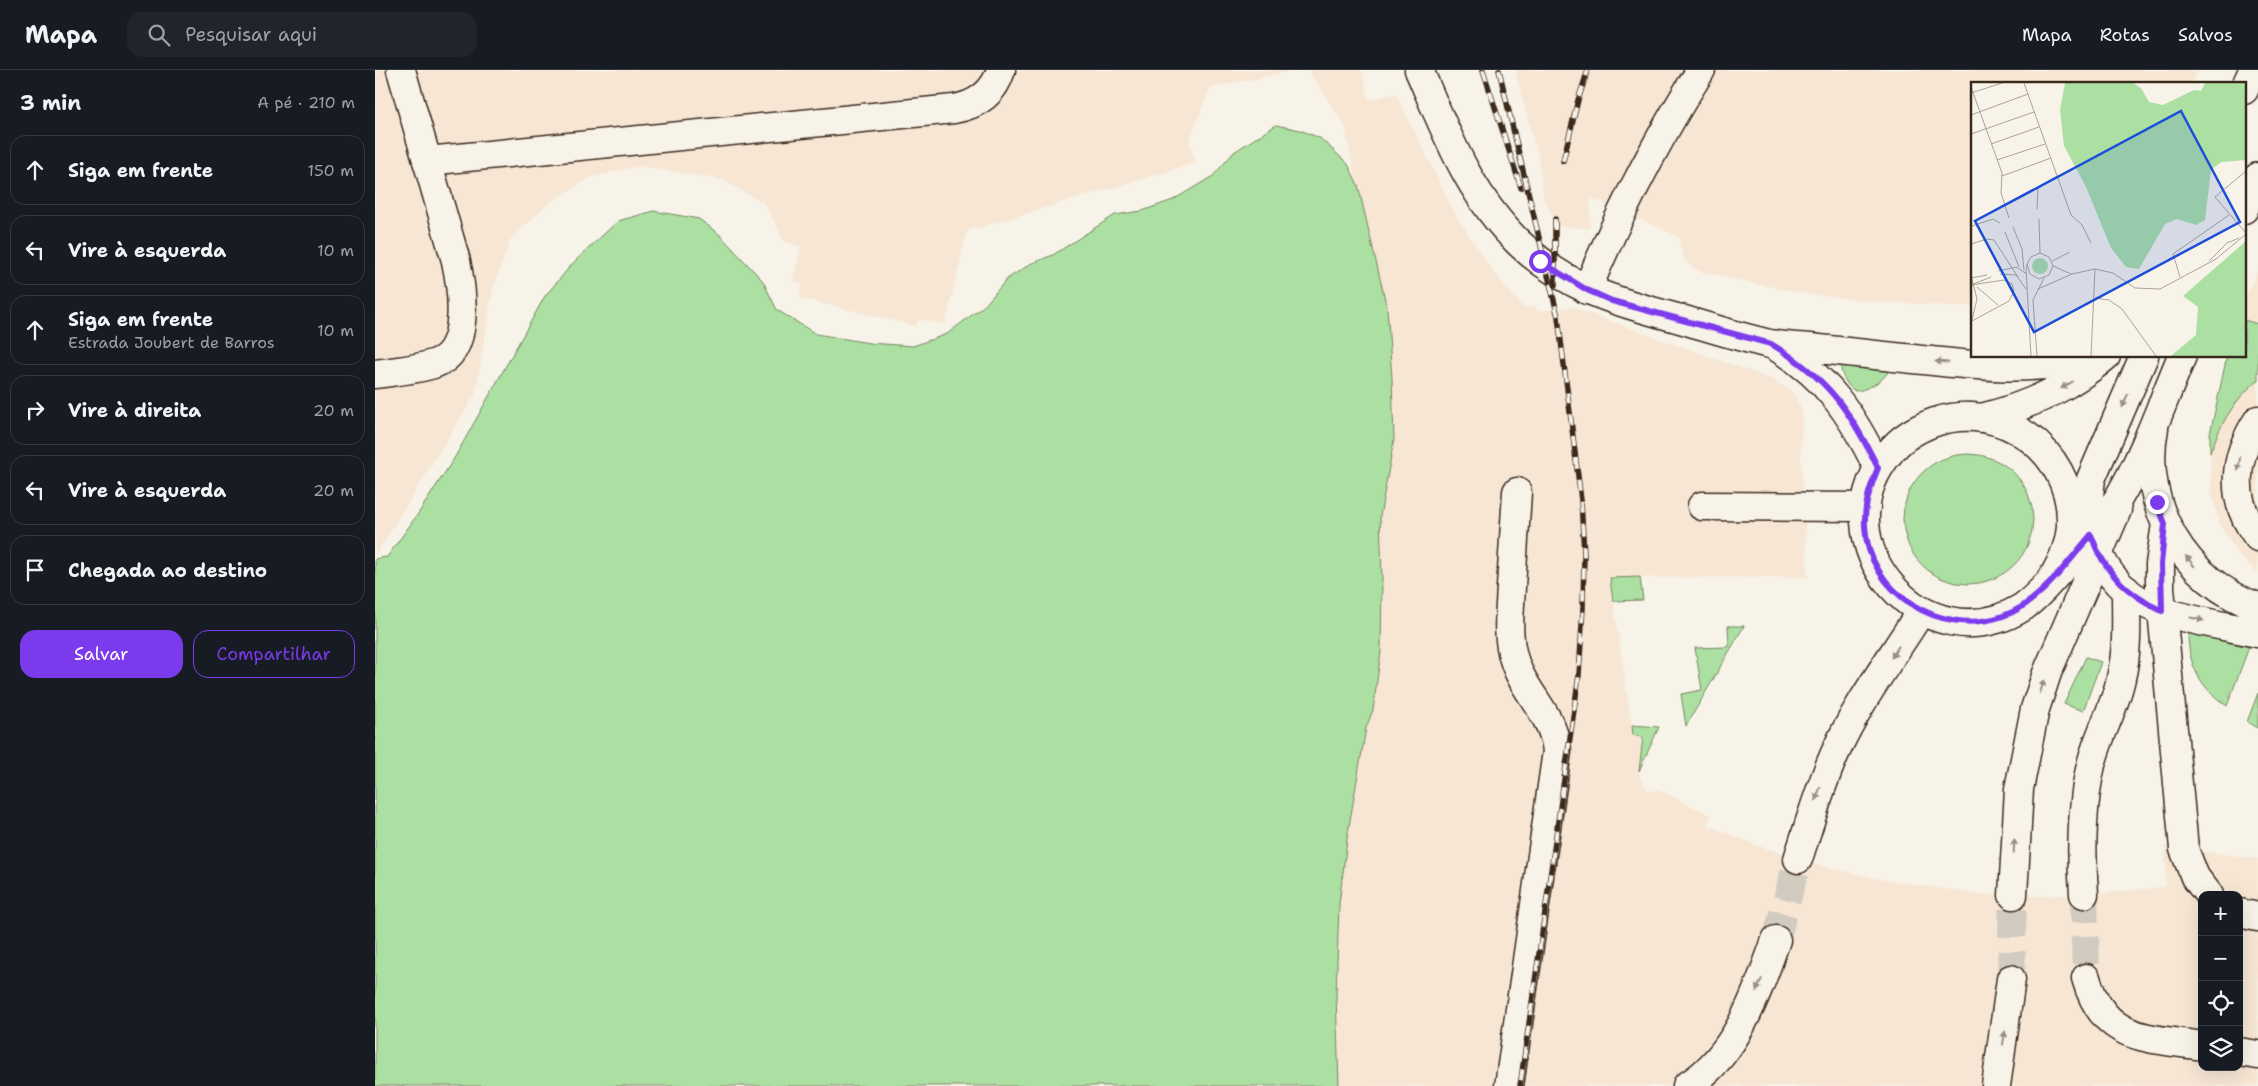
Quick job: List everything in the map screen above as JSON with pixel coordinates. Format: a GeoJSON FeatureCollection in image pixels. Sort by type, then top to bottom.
{"type":"FeatureCollection","features":[{"type":"Feature","properties":{"kind":"main road"},"geometry":{"type":"LineString","coordinates":[[375,374],[437,363],[451,351],[459,333],[462,304],[460,283],[401,70]]}},
{"type":"Feature","properties":{"kind":"main road"},"geometry":{"type":"LineString","coordinates":[[427,161],[954,109],[970,105],[985,97],[997,80],[1001,70]]}},
{"type":"Feature","properties":{"kind":"main road"},"geometry":{"type":"LineString","coordinates":[[1419,70],[1461,166],[1477,194],[1492,213],[1519,243],[1540,261],[1587,290],[1612,301],[1771,344],[1985,367],[2044,366],[2084,358]]}},
{"type":"Feature","properties":{"kind":"main road"},"geometry":{"type":"LineString","coordinates":[[2245,88],[2253,70]]}},
{"type":"Feature","properties":{"kind":"main road"},"geometry":{"type":"LineString","coordinates":[[1587,290],[1628,195],[1694,73]]}},
{"type":"Feature","properties":{"kind":"main road"},"geometry":{"type":"LineString","coordinates":[[2245,207],[2258,177]]}},
{"type":"Feature","properties":{"kind":"main road"},"geometry":{"type":"LineString","coordinates":[[1771,344],[1791,356],[1827,385],[1853,419],[1878,468]]}},
{"type":"Feature","properties":{"kind":"main road"},"geometry":{"type":"LineString","coordinates":[[1985,418],[2040,400],[2065,387],[2103,358]]}},
{"type":"Feature","properties":{"kind":"main road"},"geometry":{"type":"LineString","coordinates":[[2143,358],[2091,479],[2088,499],[2095,544],[2112,575],[2126,590],[2143,602],[2162,611],[2258,633]]}},
{"type":"Feature","properties":{"kind":"main road"},"geometry":{"type":"LineString","coordinates":[[2013,895],[2019,789],[2035,709],[2095,544],[2112,508],[2132,474],[2181,358]]}},
{"type":"Feature","properties":{"kind":"main road"},"geometry":{"type":"LineString","coordinates":[[2160,408],[2151,455],[2157,502],[2165,524],[2182,552],[2208,580],[2226,593],[2258,607]]}},
{"type":"Feature","properties":{"kind":"main road"},"geometry":{"type":"LineString","coordinates":[[1964,416],[1985,418],[2005,423],[2023,432],[2040,446],[2054,462],[2070,500],[2072,521],[2069,542],[2063,562],[2039,595],[2022,608],[2003,616],[1983,621],[1962,622],[1941,618],[1921,611],[1904,600],[1889,585],[1877,568],[1869,548],[1865,528],[1865,507],[1870,487],[1878,468],[1890,451],[1901,441],[1924,426],[1943,419],[1964,416]]}},
{"type":"Feature","properties":{"kind":"main road"},"geometry":{"type":"LineString","coordinates":[[2258,420],[2247,436],[2240,455],[2237,474],[2238,494],[2244,513],[2258,538]]}},
{"type":"Feature","properties":{"kind":"main road"},"geometry":{"type":"LineString","coordinates":[[1509,1086],[1557,751],[1552,726],[1544,710],[1523,683],[1511,652],[1509,621],[1517,492]]}},
{"type":"Feature","properties":{"kind":"main road"},"geometry":{"type":"LineString","coordinates":[[1701,506],[1865,507]]}},
{"type":"Feature","properties":{"kind":"main road"},"geometry":{"type":"LineString","coordinates":[[2165,524],[2161,564],[2162,611],[2184,849],[2195,877],[2206,891]]}},
{"type":"Feature","properties":{"kind":"main road"},"geometry":{"type":"LineString","coordinates":[[2052,579],[2095,544]]}},
{"type":"Feature","properties":{"kind":"main road"},"geometry":{"type":"LineString","coordinates":[[2084,894],[2083,824],[2086,789],[2098,740],[2110,712],[2121,678],[2126,648],[2126,590]]}},
{"type":"Feature","properties":{"kind":"main road"},"geometry":{"type":"LineString","coordinates":[[1798,859],[1816,802],[1837,749],[1850,724],[1921,611]]}},
{"type":"Feature","properties":{"kind":"main road"},"geometry":{"type":"LineString","coordinates":[[2243,914],[2258,917]]}},
{"type":"Feature","properties":{"kind":"main road"},"geometry":{"type":"LineString","coordinates":[[1687,1086],[1714,1064],[1740,1028],[1764,975],[1776,940]]}},
{"type":"Feature","properties":{"kind":"main road"},"geometry":{"type":"LineString","coordinates":[[2086,978],[2091,995],[2099,1010],[2110,1022],[2124,1031],[2139,1037],[2198,1045]]}},
{"type":"Feature","properties":{"kind":"main road"},"geometry":{"type":"LineString","coordinates":[[1996,1086],[2011,979]]}},
{"type":"Feature","properties":{"kind":"main road"},"geometry":{"type":"LineString","coordinates":[[2243,1053],[2258,1055]]}},
{"type":"Feature","properties":{"kind":"shaded area"},"geometry":{"type":"Polygon","coordinates":[[[375,70],[1297,70],[1210,88],[1189,142],[1196,163],[967,231],[945,325],[919,319],[916,326],[799,298],[802,284],[793,281],[801,246],[785,242],[764,203],[722,180],[639,166],[592,177],[550,202],[511,239],[493,289],[475,395],[375,556],[375,70]]]}},
{"type":"Feature","properties":{"kind":"shaded area"},"geometry":{"type":"Polygon","coordinates":[[[1308,70],[1362,70],[1369,100],[1396,94],[1456,215],[1495,274],[1524,308],[1536,306],[1537,311],[1571,307],[1774,380],[1791,391],[1802,410],[1801,455],[1808,577],[1610,578],[1633,735],[1643,737],[1639,777],[1647,789],[1654,792],[1656,789],[1711,815],[1707,825],[1759,846],[1811,863],[1873,878],[1978,894],[2036,896],[2094,894],[2166,887],[2165,846],[2258,859],[2258,1086],[1339,1086],[1336,994],[1339,904],[1348,832],[1366,728],[1373,710],[1381,651],[1382,578],[1380,516],[1394,440],[1392,378],[1386,335],[1345,126],[1308,70]]]}},
{"type":"Feature","properties":{"kind":"shaded area"},"geometry":{"type":"Polygon","coordinates":[[[1515,70],[2198,70],[2193,82],[1971,82],[1971,306],[1877,302],[1805,294],[1701,272],[1684,259],[1680,248],[1680,237],[1591,198],[1590,228],[1560,227],[1544,201],[1539,160],[1515,70]]]}},
{"type":"Feature","properties":{"kind":"shaded area"},"geometry":{"type":"Polygon","coordinates":[[[2258,270],[2258,573],[2238,555],[2220,525],[2211,492],[2210,434],[2227,358],[2245,358],[2245,297],[2258,270]]]}},
{"type":"Feature","properties":{"kind":"green space"},"geometry":{"type":"Polygon","coordinates":[[[1276,125],[1300,130],[1320,138],[1348,164],[1358,185],[1387,308],[1392,378],[1394,440],[1380,516],[1382,578],[1381,651],[1373,710],[1366,728],[1348,832],[1339,904],[1336,994],[1339,1086],[375,1086],[375,559],[387,557],[418,514],[455,457],[545,296],[574,262],[618,221],[654,211],[699,219],[720,235],[763,281],[777,310],[816,334],[869,343],[913,346],[947,334],[985,305],[1007,279],[1032,263],[1053,255],[1115,215],[1142,211],[1173,200],[1213,176],[1234,152],[1276,125]]]}},
{"type":"Feature","properties":{"kind":"green space"},"geometry":{"type":"Polygon","coordinates":[[[2245,320],[2258,324],[2258,380],[2229,413],[2210,453],[2210,434],[2227,358],[2245,358],[2245,320]]]}},
{"type":"Feature","properties":{"kind":"green space"},"geometry":{"type":"Polygon","coordinates":[[[1841,365],[1887,370],[1888,372],[1873,385],[1855,391],[1845,380],[1841,365]]]}},
{"type":"Feature","properties":{"kind":"green space"},"geometry":{"type":"Polygon","coordinates":[[[1968,454],[1981,455],[1993,459],[2014,473],[2028,494],[2032,506],[2032,532],[2028,544],[2014,565],[1993,579],[1981,583],[1968,584],[1955,583],[1943,579],[1922,565],[1908,544],[1904,532],[1903,519],[1904,506],[1908,494],[1922,473],[1943,459],[1955,455],[1968,454]]]}},
{"type":"Feature","properties":{"kind":"green space"},"geometry":{"type":"Polygon","coordinates":[[[1640,577],[1643,600],[1613,601],[1610,578],[1640,577]]]}},
{"type":"Feature","properties":{"kind":"green space"},"geometry":{"type":"Polygon","coordinates":[[[1728,626],[1744,626],[1686,726],[1681,694],[1702,690],[1695,648],[1729,647],[1728,626]]]}},
{"type":"Feature","properties":{"kind":"green space"},"geometry":{"type":"Polygon","coordinates":[[[2188,633],[2249,647],[2227,706],[2203,684],[2193,666],[2188,633]]]}},
{"type":"Feature","properties":{"kind":"green space"},"geometry":{"type":"Polygon","coordinates":[[[2086,657],[2101,662],[2083,711],[2064,704],[2086,657]]]}},
{"type":"Feature","properties":{"kind":"green space"},"geometry":{"type":"Polygon","coordinates":[[[2258,693],[2258,728],[2247,722],[2258,693]]]}},
{"type":"Feature","properties":{"kind":"green space"},"geometry":{"type":"Polygon","coordinates":[[[1632,725],[1659,727],[1639,771],[1643,737],[1633,735],[1632,725]]]}},
{"type":"Feature","properties":{"kind":"tunnel"},"geometry":{"type":"LineString","coordinates":[[1776,940],[1798,859]]}},
{"type":"Feature","properties":{"kind":"tunnel"},"geometry":{"type":"LineString","coordinates":[[2084,894],[2086,978]]}},
{"type":"Feature","properties":{"kind":"tunnel"},"geometry":{"type":"LineString","coordinates":[[2011,979],[2013,895]]}},
{"type":"Feature","properties":{"kind":"railway"},"geometry":{"type":"LineString","coordinates":[[1483,70],[1521,188]]}},
{"type":"Feature","properties":{"kind":"railway"},"geometry":{"type":"LineString","coordinates":[[1499,70],[1558,317],[1581,500],[1584,554],[1579,675],[1520,1086]]}},
{"type":"Feature","properties":{"kind":"railway"},"geometry":{"type":"LineString","coordinates":[[1563,161],[1578,100],[1588,70]]}},
{"type":"Feature","properties":{"kind":"railway"},"geometry":{"type":"LineString","coordinates":[[1555,219],[1555,285]]}},
{"type":"Feature","properties":{"kind":"route"},"geometry":{"type":"LineString","coordinates":[[1540,261],[1563,277],[1612,301],[1771,344],[1791,356],[1827,385],[1853,419],[1878,468],[1870,487],[1865,507],[1865,528],[1869,548],[1877,568],[1889,585],[1904,600],[1921,611],[1941,618],[1962,622],[1983,621],[2003,616],[2022,608],[2039,595],[2091,535],[2101,558],[2112,575],[2126,590],[2143,602],[2162,611],[2160,588],[2165,524],[2157,502]]}}]}
